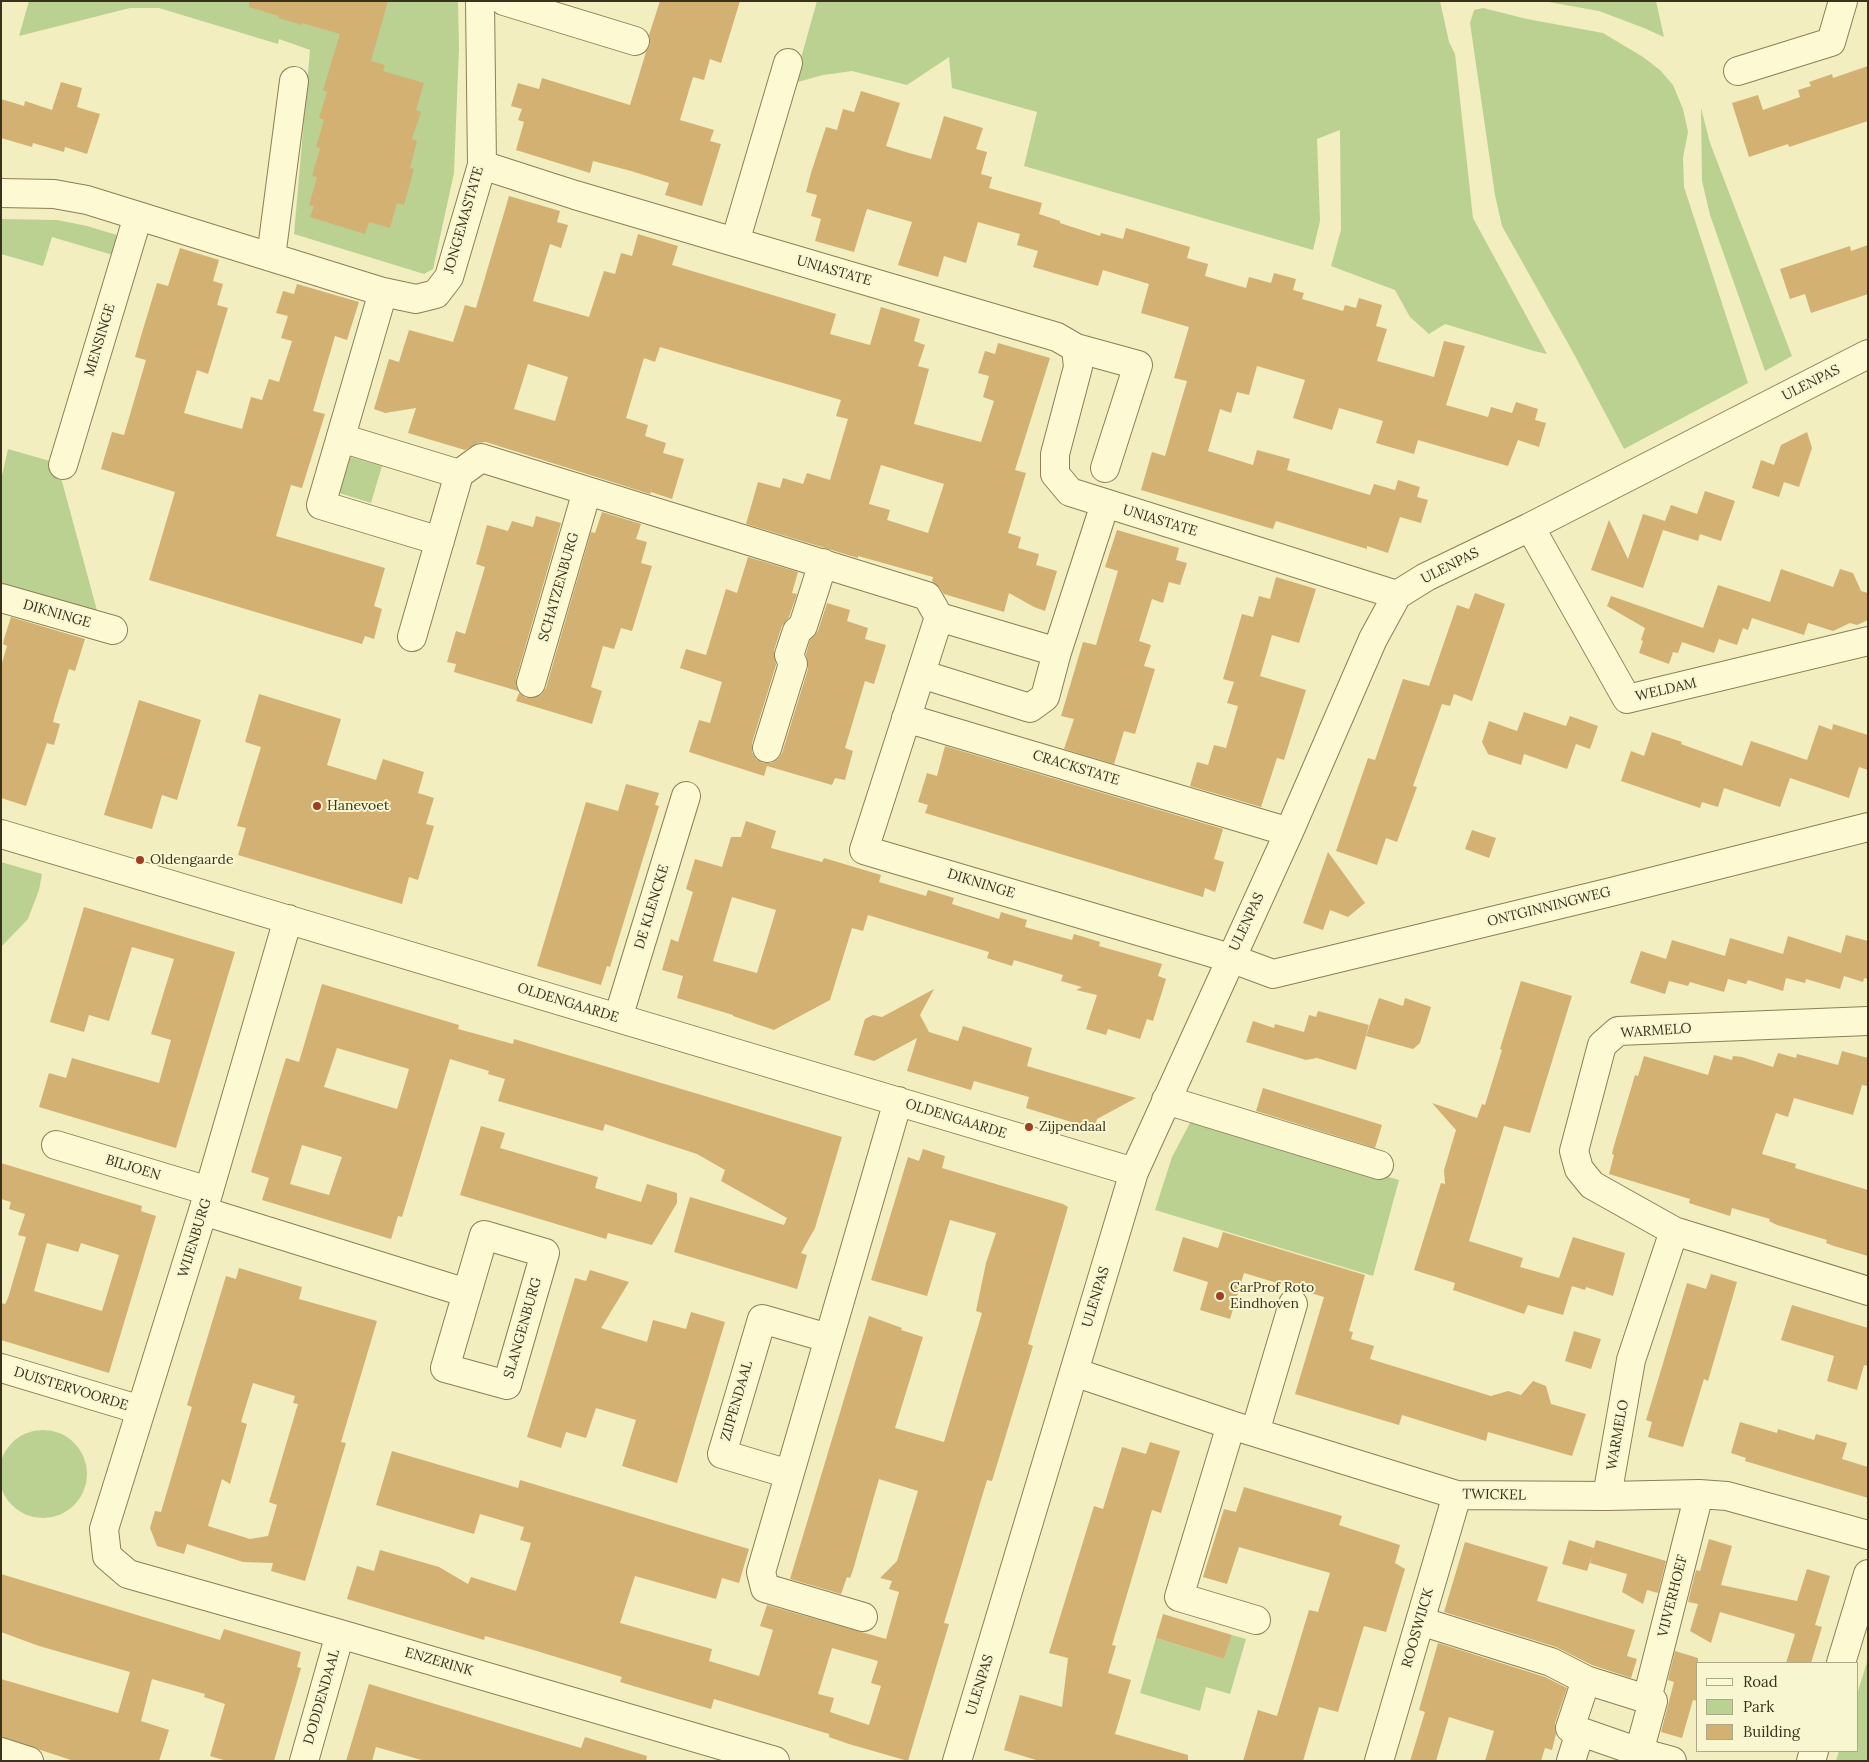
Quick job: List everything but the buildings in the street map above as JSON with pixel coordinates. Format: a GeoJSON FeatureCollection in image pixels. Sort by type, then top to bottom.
{"type":"FeatureCollection","features":[{"type":"Feature","properties":{"kind":"street","name":"JONGEMASTATE"},"geometry":{"type":"LineString","coordinates":[[1,193],[62,195],[87,200],[383,292],[416,299],[436,294],[449,277],[482,165],[480,1]]}},
{"type":"Feature","properties":{"kind":"street"},"geometry":{"type":"LineString","coordinates":[[504,1],[635,40]]}},
{"type":"Feature","properties":{"kind":"street"},"geometry":{"type":"LineString","coordinates":[[1738,71],[1830,42],[1843,1]]}},
{"type":"Feature","properties":{"kind":"street"},"geometry":{"type":"LineString","coordinates":[[735,242],[788,63]]}},
{"type":"Feature","properties":{"kind":"street"},"geometry":{"type":"LineString","coordinates":[[271,257],[294,81]]}},
{"type":"Feature","properties":{"kind":"street","name":"UNIASTATE"},"geometry":{"type":"LineString","coordinates":[[482,165],[574,195],[1057,337],[1076,348],[1138,365],[1105,468]]}},
{"type":"Feature","properties":{"kind":"street","name":"MENSINGE"},"geometry":{"type":"LineString","coordinates":[[63,465],[138,216]]}},
{"type":"Feature","properties":{"kind":"street"},"geometry":{"type":"LineString","coordinates":[[383,292],[321,505],[440,541]]}},
{"type":"Feature","properties":{"kind":"street","name":"UNIASTATE"},"geometry":{"type":"LineString","coordinates":[[1076,348],[1078,367],[1055,454],[1055,474],[1070,492],[1397,595]]}},
{"type":"Feature","properties":{"kind":"street","name":"ULENPAS"},"geometry":{"type":"LineString","coordinates":[[957,1761],[1134,1172],[1289,832],[1373,639],[1397,595],[1426,577],[1868,354]]}},
{"type":"Feature","properties":{"kind":"street"},"geometry":{"type":"LineString","coordinates":[[341,438],[459,474]]}},
{"type":"Feature","properties":{"kind":"street"},"geometry":{"type":"LineString","coordinates":[[412,637],[459,474],[481,458],[927,596],[938,617],[906,718]]}},
{"type":"Feature","properties":{"kind":"street","name":"SCHATZENBURG"},"geometry":{"type":"LineString","coordinates":[[531,683],[587,491]]}},
{"type":"Feature","properties":{"kind":"street"},"geometry":{"type":"LineString","coordinates":[[921,674],[1030,708],[1045,698],[1057,652],[1106,504]]}},
{"type":"Feature","properties":{"kind":"street","name":"WELDAM"},"geometry":{"type":"LineString","coordinates":[[1530,526],[1627,699],[1868,641]]}},
{"type":"Feature","properties":{"kind":"street"},"geometry":{"type":"LineString","coordinates":[[767,748],[793,664],[789,655],[797,631],[803,626],[824,564]]}},
{"type":"Feature","properties":{"kind":"street","name":"DIKNINGE"},"geometry":{"type":"LineString","coordinates":[[1,598],[113,630]]}},
{"type":"Feature","properties":{"kind":"street"},"geometry":{"type":"LineString","coordinates":[[938,617],[1057,652]]}},
{"type":"Feature","properties":{"kind":"street","name":"CRACKSTATE"},"geometry":{"type":"LineString","coordinates":[[906,718],[1289,832]]}},
{"type":"Feature","properties":{"kind":"street","name":"DIKNINGE"},"geometry":{"type":"LineString","coordinates":[[906,718],[864,850],[1230,958]]}},
{"type":"Feature","properties":{"kind":"street","name":"DE KLENCKE"},"geometry":{"type":"LineString","coordinates":[[618,1018],[686,796]]}},
{"type":"Feature","properties":{"kind":"street","name":"ONTGINNINGWEG"},"geometry":{"type":"LineString","coordinates":[[1230,958],[1273,974],[1868,827]]}},
{"type":"Feature","properties":{"kind":"street","name":"OLDENGAARDE"},"geometry":{"type":"LineString","coordinates":[[1,834],[1134,1172]]}},
{"type":"Feature","properties":{"kind":"street","name":"WIJENBURG"},"geometry":{"type":"LineString","coordinates":[[107,1556],[104,1529],[206,1201],[288,919]]}},
{"type":"Feature","properties":{"kind":"street","name":"WARMELO"},"geometry":{"type":"LineString","coordinates":[[1868,1021],[1618,1031],[1602,1044],[1574,1151],[1579,1169],[1592,1185],[1674,1231],[1868,1291]]}},
{"type":"Feature","properties":{"kind":"street"},"geometry":{"type":"LineString","coordinates":[[1166,1100],[1379,1165]]}},
{"type":"Feature","properties":{"kind":"street"},"geometry":{"type":"LineString","coordinates":[[863,1616],[765,1588],[761,1572],[898,1101]]}},
{"type":"Feature","properties":{"kind":"street","name":"BILJOEN"},"geometry":{"type":"LineString","coordinates":[[56,1145],[206,1201]]}},
{"type":"Feature","properties":{"kind":"street"},"geometry":{"type":"LineString","coordinates":[[206,1201],[467,1293]]}},
{"type":"Feature","properties":{"kind":"street","name":"WARMELO"},"geometry":{"type":"LineString","coordinates":[[1607,1496],[1631,1360],[1674,1231]]}},
{"type":"Feature","properties":{"kind":"street","name":"SLANGENBURG"},"geometry":{"type":"LineString","coordinates":[[484,1235],[545,1253],[506,1385],[445,1368],[467,1293],[484,1235]]}},
{"type":"Feature","properties":{"kind":"street"},"geometry":{"type":"LineString","coordinates":[[1256,1620],[1179,1597],[1243,1428],[1293,1304]]}},
{"type":"Feature","properties":{"kind":"street","name":"ZIJPENDAAL"},"geometry":{"type":"LineString","coordinates":[[789,1474],[722,1454],[762,1319],[828,1338]]}},
{"type":"Feature","properties":{"kind":"street","name":"TWICKEL"},"geometry":{"type":"LineString","coordinates":[[1074,1372],[1243,1428],[1456,1495],[1607,1496],[1699,1494],[1727,1496],[1868,1535]]}},
{"type":"Feature","properties":{"kind":"street","name":"DUISTERVOORDE"},"geometry":{"type":"LineString","coordinates":[[3,1374],[141,1410]]}},
{"type":"Feature","properties":{"kind":"street","name":"VIJVERHOEF"},"geometry":{"type":"LineString","coordinates":[[1639,1752],[1653,1701],[1647,1699],[1699,1494]]}},
{"type":"Feature","properties":{"kind":"street","name":"ROOSWIJCK"},"geometry":{"type":"LineString","coordinates":[[1379,1761],[1456,1495]]}},
{"type":"Feature","properties":{"kind":"street","name":"ENZERINK"},"geometry":{"type":"LineString","coordinates":[[107,1556],[128,1574],[340,1634],[702,1750],[775,1761]]}},
{"type":"Feature","properties":{"kind":"street"},"geometry":{"type":"LineString","coordinates":[[1841,1662],[1868,1574]]}},
{"type":"Feature","properties":{"kind":"street"},"geometry":{"type":"LineString","coordinates":[[1420,1621],[1551,1662],[1586,1680],[1647,1699]]}},
{"type":"Feature","properties":{"kind":"street","name":"DODDENDAAL"},"geometry":{"type":"LineString","coordinates":[[304,1761],[340,1634]]}},
{"type":"Feature","properties":{"kind":"street"},"geometry":{"type":"LineString","coordinates":[[1586,1680],[1570,1728],[1639,1752],[1672,1761]]}},
{"type":"Feature","properties":{"kind":"street"},"geometry":{"type":"LineString","coordinates":[[1571,1761],[1580,1732]]}},
{"type":"Feature","properties":{"kind":"street"},"geometry":{"type":"LineString","coordinates":[[1,1752],[29,1761]]}},
{"type":"Feature","properties":{"kind":"green space"},"geometry":{"type":"Polygon","coordinates":[[[29,1],[458,1],[459,48],[454,173],[433,269],[424,274],[294,234],[310,50],[279,39],[278,44],[159,8],[130,8],[19,36],[29,1]]]}},
{"type":"Feature","properties":{"kind":"green space"},"geometry":{"type":"Polygon","coordinates":[[[817,1],[1440,1],[1449,42],[1455,54],[1473,218],[1547,354],[1445,324],[1429,334],[1410,317],[1395,290],[1331,266],[1341,230],[1340,130],[1317,139],[1320,221],[1313,250],[1024,166],[1037,112],[952,88],[949,57],[907,85],[852,71],[823,75],[794,83],[817,1]]]}},
{"type":"Feature","properties":{"kind":"green space"},"geometry":{"type":"Polygon","coordinates":[[[1543,1],[1656,1],[1664,37],[1599,11],[1543,1]]]}},
{"type":"Feature","properties":{"kind":"green space"},"geometry":{"type":"Polygon","coordinates":[[[1483,8],[1527,19],[1603,33],[1643,57],[1660,70],[1673,85],[1683,109],[1688,132],[1683,158],[1684,187],[1748,383],[1624,449],[1574,354],[1502,226],[1495,195],[1470,23],[1474,10],[1483,8]]]}},
{"type":"Feature","properties":{"kind":"green space"},"geometry":{"type":"Polygon","coordinates":[[[1701,108],[1710,143],[1792,356],[1765,371],[1710,215],[1702,181],[1701,108]]]}},
{"type":"Feature","properties":{"kind":"green space"},"geometry":{"type":"Polygon","coordinates":[[[1,219],[57,220],[117,235],[113,255],[52,237],[43,266],[1,254],[1,219]]]}},
{"type":"Feature","properties":{"kind":"green space"},"geometry":{"type":"Polygon","coordinates":[[[8,449],[57,463],[99,618],[1,589],[1,480],[8,449]]]}},
{"type":"Feature","properties":{"kind":"green space"},"geometry":{"type":"Polygon","coordinates":[[[347,456],[382,466],[371,503],[336,492],[347,456]]]}},
{"type":"Feature","properties":{"kind":"green space"},"geometry":{"type":"Polygon","coordinates":[[[1,862],[42,874],[39,890],[28,919],[1,947],[1,862]]]}},
{"type":"Feature","properties":{"kind":"green space"},"geometry":{"type":"Polygon","coordinates":[[[1192,1119],[1399,1180],[1373,1276],[1155,1210],[1172,1157],[1192,1119]]]}},
{"type":"Feature","properties":{"kind":"green space"},"geometry":{"type":"Polygon","coordinates":[[[43,1430],[60,1434],[74,1443],[83,1457],[87,1474],[83,1491],[74,1505],[60,1514],[43,1518],[26,1514],[12,1505],[3,1491],[-1,1474],[3,1457],[12,1443],[26,1434],[43,1430]]]}},
{"type":"Feature","properties":{"kind":"green space"},"geometry":{"type":"Polygon","coordinates":[[[1232,1635],[1246,1639],[1230,1694],[1206,1687],[1200,1711],[1140,1693],[1156,1638],[1224,1659],[1232,1635]]]}},
{"type":"Feature","properties":{"kind":"green space"},"geometry":{"type":"Polygon","coordinates":[[[1868,1659],[1868,1761],[1836,1761],[1839,1752],[1859,1752],[1859,1688],[1868,1659]]]}},
{"type":"Feature","properties":{"kind":"place","name":"Hanevoet"},"geometry":{"type":"Point","coordinates":[317,806]}},
{"type":"Feature","properties":{"kind":"place","name":"Oldengaarde"},"geometry":{"type":"Point","coordinates":[140,860]}},
{"type":"Feature","properties":{"kind":"place","name":"Zijpendaal"},"geometry":{"type":"Point","coordinates":[1029,1127]}},
{"type":"Feature","properties":{"kind":"place","name":"CarProf Roto Eindhoven"},"geometry":{"type":"Point","coordinates":[1220,1296]}}]}
